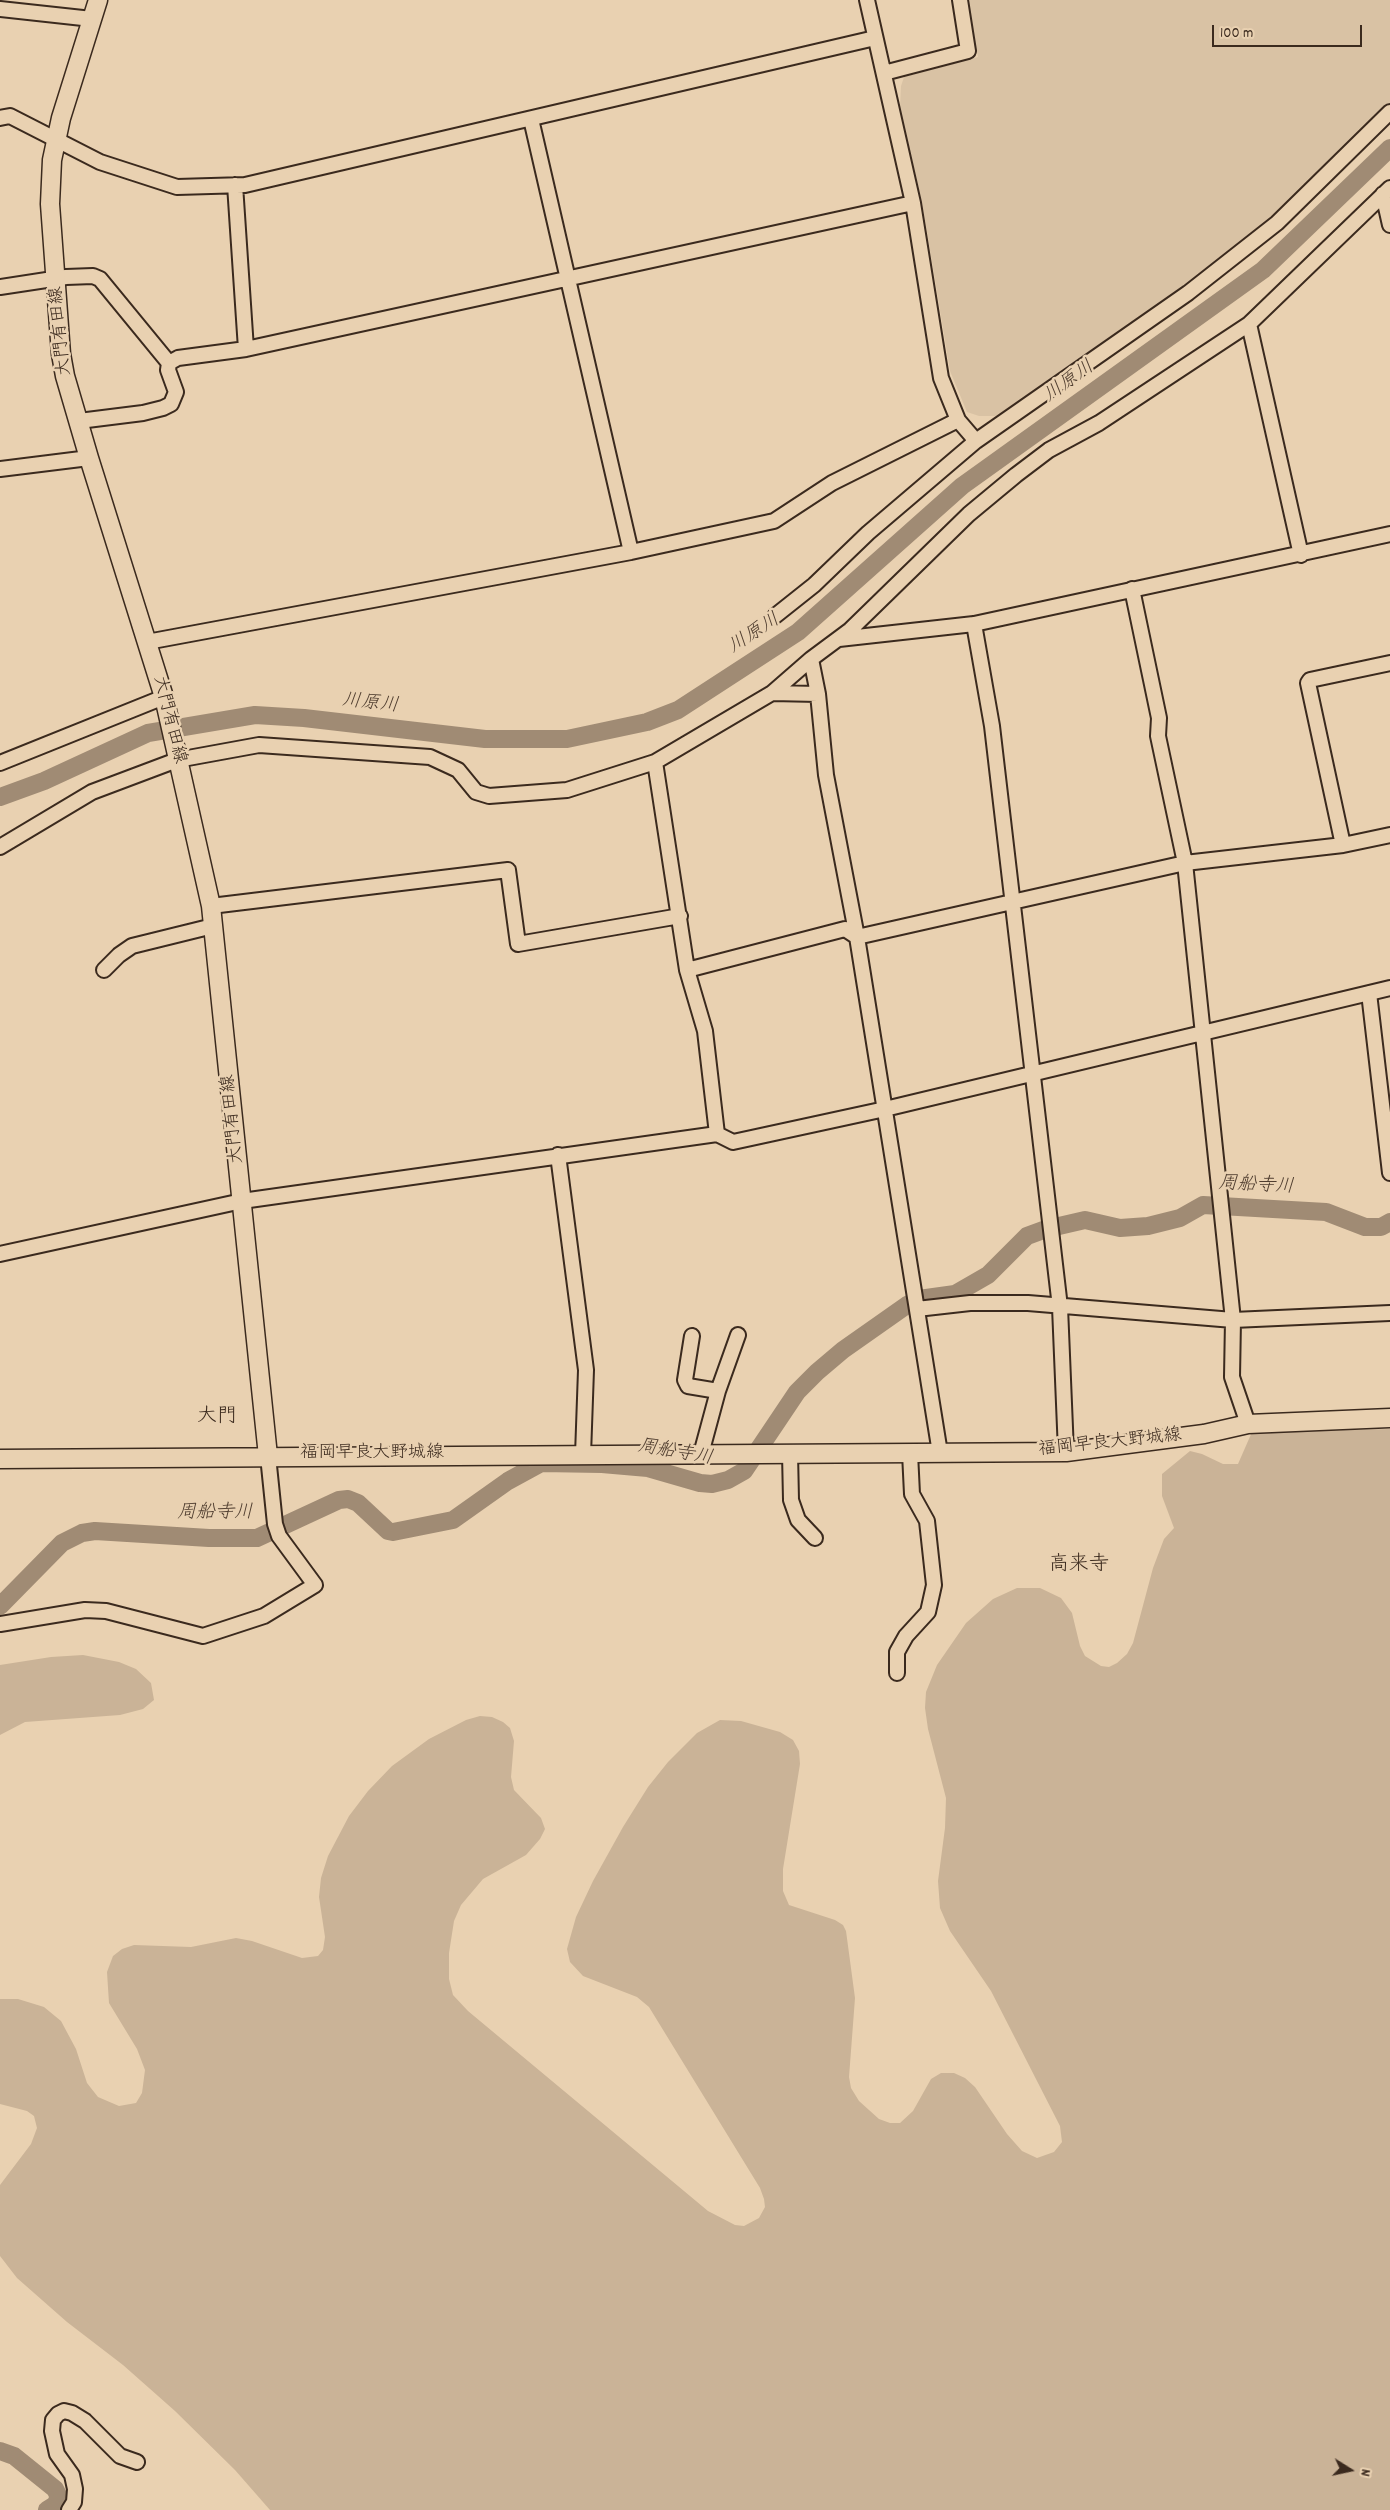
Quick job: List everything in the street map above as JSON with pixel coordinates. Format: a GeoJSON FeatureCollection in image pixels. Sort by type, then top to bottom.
{"type":"FeatureCollection","features":[{"type":"Feature","properties":{"kind":"main road","name":"大門有田線"},"geometry":{"type":"LineString","coordinates":[[95,10],[56,141],[49,184],[61,354],[65,376],[148,642],[165,704],[211,906],[268,1456]]}},
{"type":"Feature","properties":{"kind":"main road","name":"福岡早良大野城線"},"geometry":{"type":"LineString","coordinates":[[0,1459],[1066,1452],[1204,1434],[1248,1424],[1390,1418]]}},
{"type":"Feature","properties":{"kind":"street"},"geometry":{"type":"LineString","coordinates":[[867,0],[913,203],[941,378],[958,420],[976,441]]}},
{"type":"Feature","properties":{"kind":"street"},"geometry":{"type":"LineString","coordinates":[[884,73],[968,51],[960,0]]}},
{"type":"Feature","properties":{"kind":"street"},"geometry":{"type":"LineString","coordinates":[[0,9],[95,10]]}},
{"type":"Feature","properties":{"kind":"street"},"geometry":{"type":"LineString","coordinates":[[0,118],[10,116],[100,162],[177,187],[245,185],[875,38]]}},
{"type":"Feature","properties":{"kind":"street"},"geometry":{"type":"LineString","coordinates":[[775,616],[814,585],[868,533],[976,441],[1188,292],[1277,223],[1390,112]]}},
{"type":"Feature","properties":{"kind":"street"},"geometry":{"type":"LineString","coordinates":[[531,119],[631,552]]}},
{"type":"Feature","properties":{"kind":"street"},"geometry":{"type":"LineString","coordinates":[[235,185],[246,349]]}},
{"type":"Feature","properties":{"kind":"street"},"geometry":{"type":"LineString","coordinates":[[1386,191],[1390,225]]}},
{"type":"Feature","properties":{"kind":"street"},"geometry":{"type":"LineString","coordinates":[[0,847],[92,792],[176,753],[259,745],[430,757],[458,770],[476,792],[489,796],[567,790],[656,762],[772,693],[871,611],[901,579],[970,514],[1049,450],[1099,423],[1249,324],[1386,191]]}},
{"type":"Feature","properties":{"kind":"street"},"geometry":{"type":"LineString","coordinates":[[169,363],[178,358],[246,349],[913,203]]}},
{"type":"Feature","properties":{"kind":"street"},"geometry":{"type":"LineString","coordinates":[[0,287],[66,277],[93,276],[100,279],[169,363],[168,370],[176,392],[171,404],[143,413],[80,421]]}},
{"type":"Feature","properties":{"kind":"street"},"geometry":{"type":"LineString","coordinates":[[1249,324],[1301,554]]}},
{"type":"Feature","properties":{"kind":"street"},"geometry":{"type":"LineString","coordinates":[[148,642],[631,552],[774,521],[832,483],[958,420]]}},
{"type":"Feature","properties":{"kind":"street"},"geometry":{"type":"LineString","coordinates":[[0,469],[90,458]]}},
{"type":"Feature","properties":{"kind":"street"},"geometry":{"type":"LineString","coordinates":[[838,639],[974,624],[1390,534]]}},
{"type":"Feature","properties":{"kind":"street"},"geometry":{"type":"LineString","coordinates":[[1132,589],[1159,718],[1158,736],[1185,863],[1233,1320],[1232,1377],[1248,1424]]}},
{"type":"Feature","properties":{"kind":"street"},"geometry":{"type":"LineString","coordinates":[[974,624],[992,726],[1011,902],[1060,1307],[1066,1452]]}},
{"type":"Feature","properties":{"kind":"street"},"geometry":{"type":"LineString","coordinates":[[811,659],[818,694],[826,775],[857,937],[940,1453]]}},
{"type":"Feature","properties":{"kind":"street"},"geometry":{"type":"LineString","coordinates":[[1343,845],[1308,683],[1310,680],[1390,662]]}},
{"type":"Feature","properties":{"kind":"street"},"geometry":{"type":"LineString","coordinates":[[772,693],[818,694]]}},
{"type":"Feature","properties":{"kind":"street"},"geometry":{"type":"LineString","coordinates":[[0,763],[165,704]]}},
{"type":"Feature","properties":{"kind":"street"},"geometry":{"type":"LineString","coordinates":[[656,762],[687,970],[705,1031],[717,1134]]}},
{"type":"Feature","properties":{"kind":"street"},"geometry":{"type":"LineString","coordinates":[[687,970],[846,929],[857,937],[1185,863],[1343,845],[1390,835]]}},
{"type":"Feature","properties":{"kind":"street"},"geometry":{"type":"LineString","coordinates":[[211,906],[508,870],[518,944],[680,916]]}},
{"type":"Feature","properties":{"kind":"street"},"geometry":{"type":"LineString","coordinates":[[104,970],[119,954],[132,946],[213,926]]}},
{"type":"Feature","properties":{"kind":"street"},"geometry":{"type":"LineString","coordinates":[[0,1254],[242,1201],[413,1179],[558,1155],[717,1134],[733,1142],[885,1109],[1390,988]]}},
{"type":"Feature","properties":{"kind":"street"},"geometry":{"type":"LineString","coordinates":[[1369,993],[1390,1173]]}},
{"type":"Feature","properties":{"kind":"street"},"geometry":{"type":"LineString","coordinates":[[558,1155],[586,1370],[583,1455]]}},
{"type":"Feature","properties":{"kind":"street"},"geometry":{"type":"LineString","coordinates":[[916,1302],[1028,1303],[1233,1320],[1390,1313]]}},
{"type":"Feature","properties":{"kind":"street"},"geometry":{"type":"LineString","coordinates":[[701,1454],[718,1391],[738,1335]]}},
{"type":"Feature","properties":{"kind":"street"},"geometry":{"type":"LineString","coordinates":[[692,1336],[684,1380],[688,1386],[718,1391]]}},
{"type":"Feature","properties":{"kind":"street"},"geometry":{"type":"LineString","coordinates":[[897,1673],[897,1652],[906,1636],[928,1612],[934,1586],[927,1521],[912,1494],[910,1453]]}},
{"type":"Feature","properties":{"kind":"street"},"geometry":{"type":"LineString","coordinates":[[790,1454],[790,1500],[798,1520],[815,1538]]}},
{"type":"Feature","properties":{"kind":"street"},"geometry":{"type":"LineString","coordinates":[[0,1624],[85,1610],[106,1611],[203,1636],[264,1616],[315,1584],[278,1530],[268,1456]]}},
{"type":"Feature","properties":{"kind":"street"},"geometry":{"type":"LineString","coordinates":[[69,2510],[74,2502],[75,2490],[72,2475],[57,2454],[52,2431],[53,2420],[58,2414],[64,2411],[72,2412],[85,2421],[120,2456],[137,2462]]}},
{"type":"Feature","properties":{"kind":"shaded area"},"geometry":{"type":"Polygon","coordinates":[[[967,0],[1390,0],[1390,105],[1378,114],[1376,121],[1238,251],[1010,411],[995,416],[979,416],[967,412],[950,371],[922,202],[900,108],[901,86],[904,77],[978,57],[967,0]]]}},
{"type":"Feature","properties":{"kind":"shaded area"},"geometry":{"type":"Polygon","coordinates":[[[1390,1429],[1390,2510],[270,2510],[235,2470],[175,2411],[123,2365],[67,2322],[17,2278],[0,2256],[0,2185],[31,2144],[37,2128],[34,2116],[27,2111],[0,2104],[0,1999],[18,1999],[44,2007],[61,2021],[76,2049],[87,2083],[98,2097],[119,2106],[136,2103],[142,2093],[145,2070],[137,2049],[109,2003],[107,1972],[113,1956],[122,1949],[134,1945],[191,1947],[236,1938],[252,1941],[302,1958],[318,1956],[323,1950],[325,1937],[319,1897],[321,1878],[328,1856],[349,1816],[368,1791],[392,1766],[429,1739],[466,1720],[480,1716],[492,1717],[510,1728],[514,1741],[511,1777],[514,1790],[541,1818],[545,1829],[540,1839],[526,1855],[483,1879],[461,1905],[454,1921],[449,1953],[449,1979],[453,1995],[468,2011],[708,2211],[735,2225],[744,2226],[759,2218],[765,2207],[764,2199],[760,2188],[649,2007],[637,1997],[583,1976],[570,1962],[567,1949],[576,1917],[593,1881],[648,1787],[668,1762],[697,1733],[720,1720],[741,1721],[780,1732],[793,1740],[799,1751],[800,1764],[783,1869],[783,1891],[789,1905],[835,1920],[843,1925],[846,1931],[855,1998],[849,2077],[851,2088],[859,2101],[879,2119],[890,2123],[900,2123],[913,2111],[931,2079],[941,2073],[954,2073],[965,2078],[975,2087],[1007,2134],[1022,2151],[1037,2158],[1054,2152],[1062,2142],[1060,2126],[991,1991],[950,1931],[940,1908],[938,1881],[945,1828],[946,1798],[928,1729],[925,1708],[926,1692],[937,1665],[966,1623],[993,1599],[1017,1588],[1040,1588],[1061,1598],[1072,1613],[1080,1646],[1085,1656],[1101,1666],[1109,1667],[1117,1663],[1127,1654],[1133,1643],[1153,1568],[1164,1539],[1174,1528],[1162,1496],[1162,1474],[1190,1451],[1202,1454],[1223,1464],[1238,1464],[1252,1432],[1390,1429]]]}},
{"type":"Feature","properties":{"kind":"shaded area"},"geometry":{"type":"Polygon","coordinates":[[[83,1655],[119,1662],[136,1669],[151,1683],[154,1700],[143,1709],[120,1715],[25,1722],[0,1735],[0,1665],[51,1657],[83,1655]]]}},
{"type":"Feature","properties":{"kind":"waterway","name":"川原川"},"geometry":{"type":"LineString","coordinates":[[0,797],[44,781],[148,733],[255,715],[304,718],[485,739],[567,739],[647,722],[678,710],[798,632],[962,486],[1263,270],[1390,148]]}},
{"type":"Feature","properties":{"kind":"waterway","name":"周船寺川"},"geometry":{"type":"LineString","coordinates":[[0,1606],[62,1543],[82,1533],[95,1531],[209,1538],[257,1538],[339,1500],[348,1499],[358,1503],[388,1531],[393,1532],[453,1520],[508,1481],[541,1463],[602,1464],[648,1468],[700,1483],[712,1484],[728,1480],[744,1471],[797,1392],[843,1350],[907,1305],[919,1299],[955,1294],[988,1275],[1027,1236],[1046,1229],[1085,1220],[1120,1228],[1148,1226],[1180,1218],[1203,1205],[1326,1212],[1365,1227],[1381,1227],[1390,1222]]}},
{"type":"Feature","properties":{"kind":"waterway","name":"周船寺川"},"geometry":{"type":"LineString","coordinates":[[0,2451],[14,2456],[55,2489],[59,2497],[55,2505],[47,2510]]}},
{"type":"Feature","properties":{"kind":"district","name":"大門"},"geometry":{"type":"Point","coordinates":[217,1418]}},
{"type":"Feature","properties":{"kind":"district","name":"高来寺"},"geometry":{"type":"Point","coordinates":[1079,1566]}}]}
